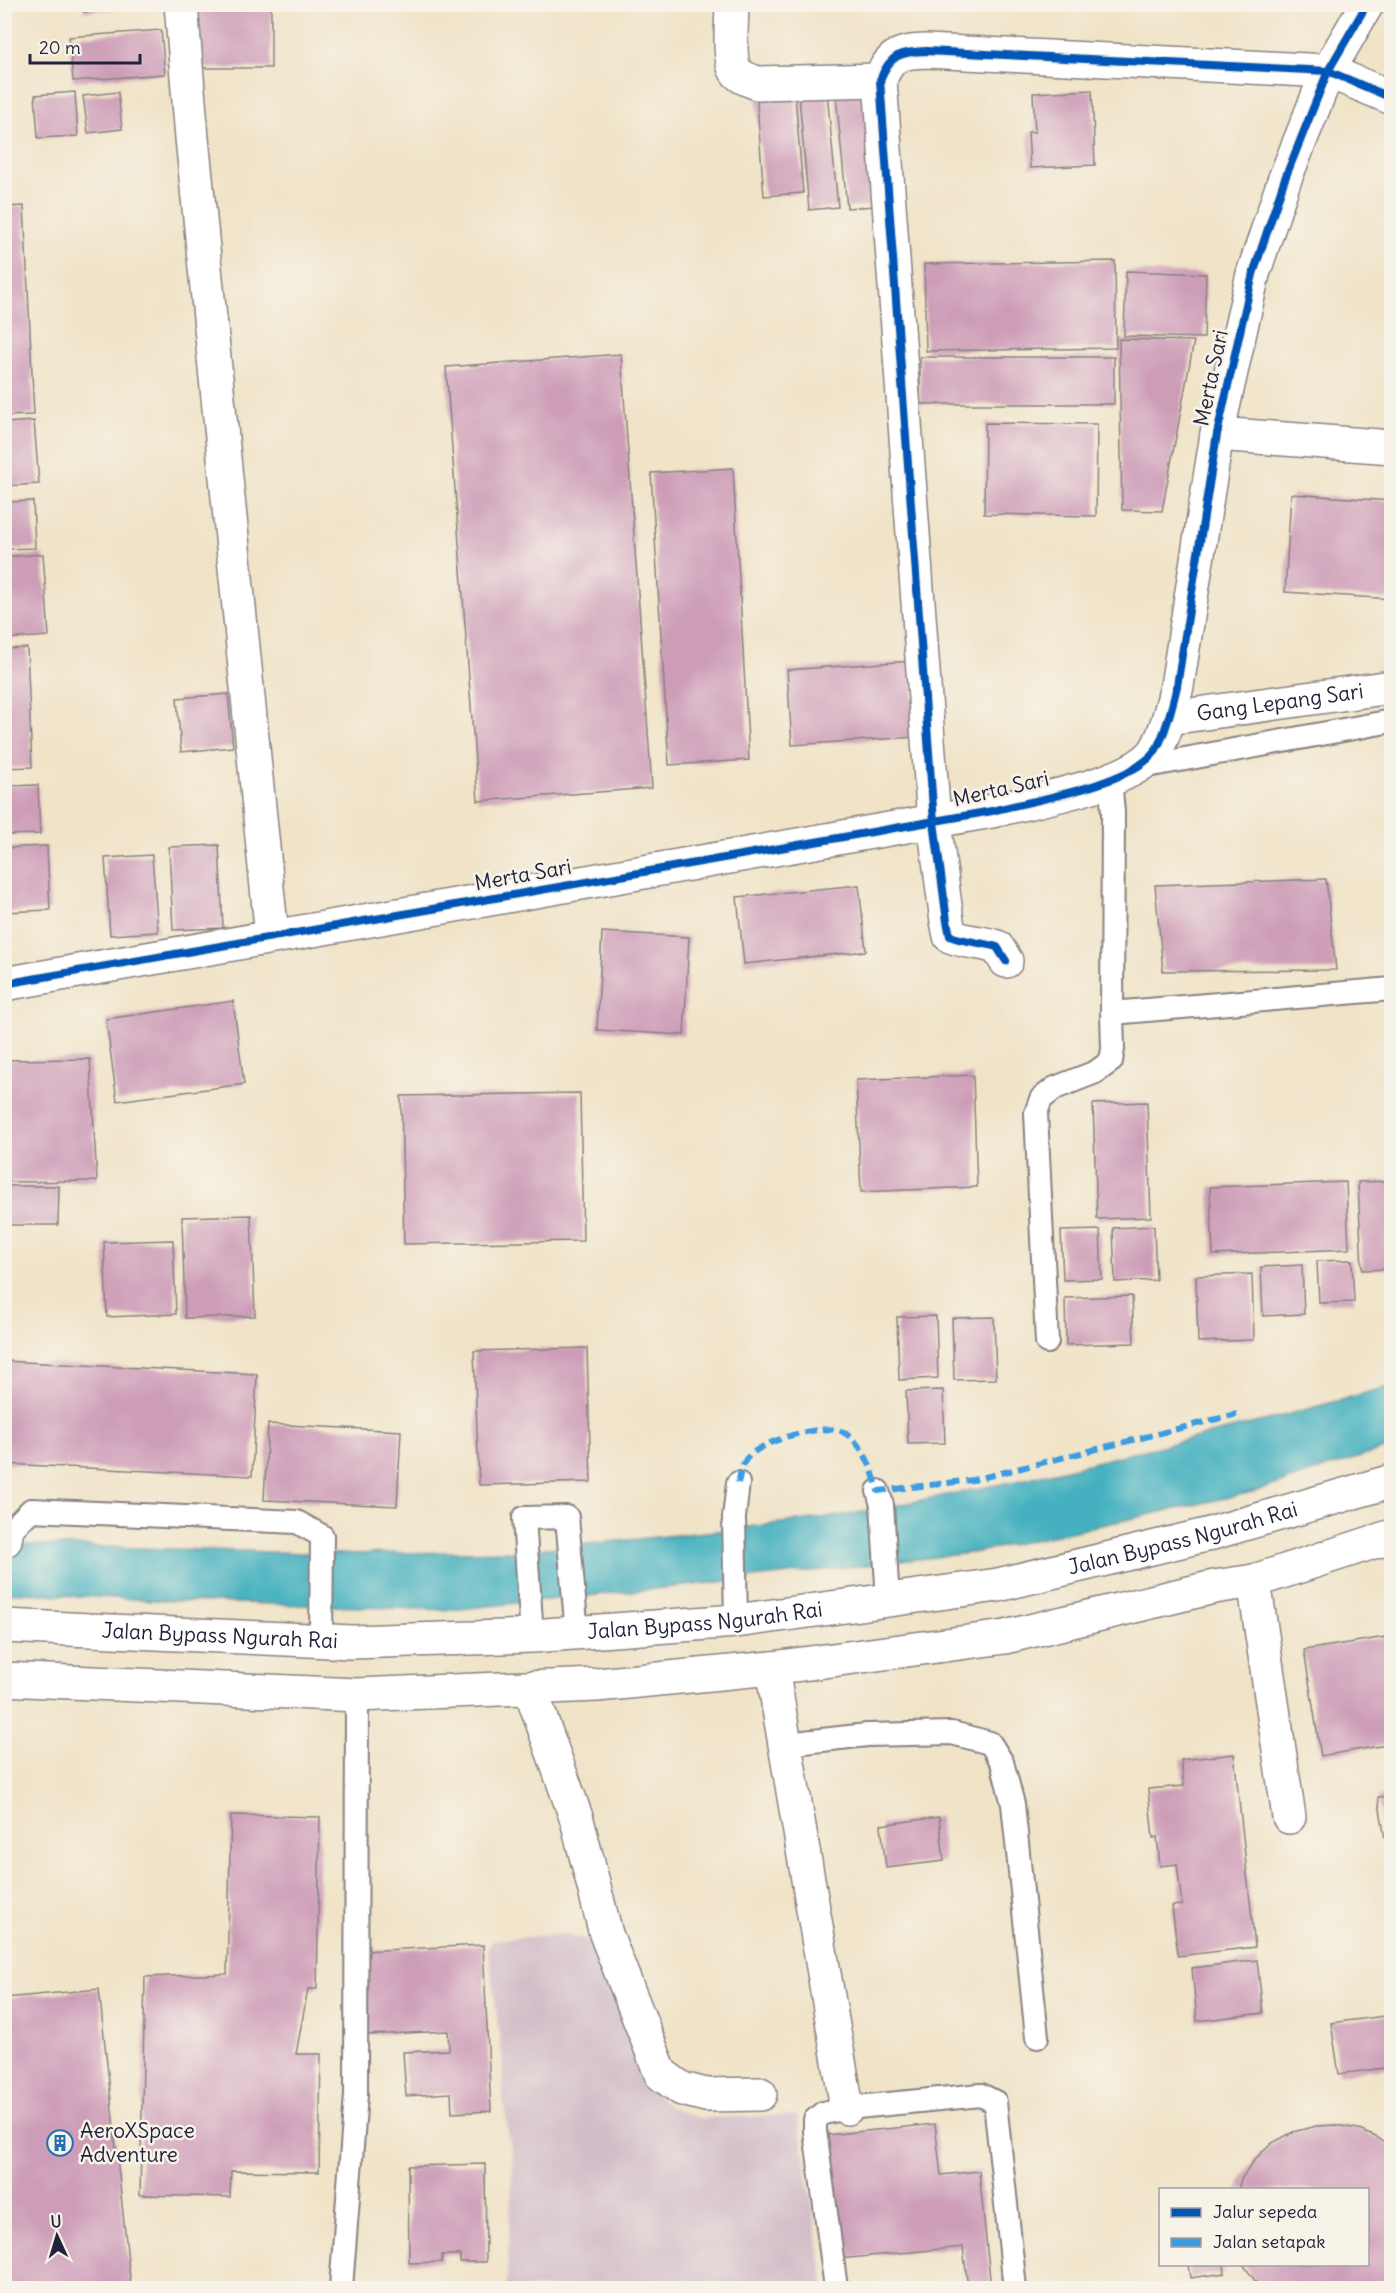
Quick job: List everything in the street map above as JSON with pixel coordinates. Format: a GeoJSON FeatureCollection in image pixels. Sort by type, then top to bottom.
{"type":"FeatureCollection","features":[{"type":"Feature","properties":{"kind":"main road"},"geometry":{"type":"LineString","coordinates":[[181,4],[192,138],[272,937]]}},
{"type":"Feature","properties":{"kind":"main road"},"geometry":{"type":"LineString","coordinates":[[732,4],[733,61],[736,71],[745,78],[757,83],[880,80]]}},
{"type":"Feature","properties":{"kind":"main road","name":"Merta Sari"},"geometry":{"type":"LineString","coordinates":[[4,984],[992,811],[1094,786],[1121,774],[1153,754],[1169,718],[1177,686],[1217,434],[1253,274],[1284,181],[1329,71],[1367,4]]}},
{"type":"Feature","properties":{"kind":"main road"},"geometry":{"type":"LineString","coordinates":[[1006,961],[997,947],[974,940],[962,941],[950,936],[934,822],[880,80],[885,68],[893,57],[907,51],[926,51],[1329,71],[1392,98]]}},
{"type":"Feature","properties":{"kind":"main road"},"geometry":{"type":"LineString","coordinates":[[1217,434],[1392,447]]}},
{"type":"Feature","properties":{"kind":"main road","name":"Gang Lepang Sari"},"geometry":{"type":"LineString","coordinates":[[1169,718],[1392,687]]}},
{"type":"Feature","properties":{"kind":"main road","name":"Jalan Bypass Ngurah Rai"},"geometry":{"type":"LineString","coordinates":[[4,1626],[321,1636],[352,1642],[531,1627],[577,1626],[887,1585],[998,1585],[1206,1535],[1392,1481]]}},
{"type":"Feature","properties":{"kind":"main road"},"geometry":{"type":"LineString","coordinates":[[4,1679],[357,1695],[597,1685],[772,1668],[1005,1637],[1214,1587],[1254,1581],[1392,1536]]}},
{"type":"Feature","properties":{"kind":"main road"},"geometry":{"type":"LineString","coordinates":[[1254,1581],[1289,1817]]}},
{"type":"Feature","properties":{"kind":"main road"},"geometry":{"type":"LineString","coordinates":[[772,1668],[847,2108]]}},
{"type":"Feature","properties":{"kind":"main road"},"geometry":{"type":"LineString","coordinates":[[530,1688],[577,1820],[606,1934],[661,2074],[682,2089],[706,2095],[760,2094]]}},
{"type":"Feature","properties":{"kind":"lane"},"geometry":{"type":"LineString","coordinates":[[1047,1342],[1036,1113],[1041,1099],[1055,1088],[1096,1071],[1111,1061],[1113,1049],[1113,812],[1121,774],[1392,721]]}},
{"type":"Feature","properties":{"kind":"lane"},"geometry":{"type":"LineString","coordinates":[[1112,1013],[1392,989]]}},
{"type":"Feature","properties":{"kind":"lane"},"geometry":{"type":"LineString","coordinates":[[736,1606],[734,1518],[738,1483]]}},
{"type":"Feature","properties":{"kind":"lane"},"geometry":{"type":"LineString","coordinates":[[880,1498],[887,1585]]}},
{"type":"Feature","properties":{"kind":"lane"},"geometry":{"type":"LineString","coordinates":[[5,1542],[31,1510],[297,1522],[322,1536],[321,1636]]}},
{"type":"Feature","properties":{"kind":"lane"},"geometry":{"type":"LineString","coordinates":[[531,1627],[524,1518],[567,1517],[577,1626]]}},
{"type":"Feature","properties":{"kind":"lane"},"geometry":{"type":"LineString","coordinates":[[341,2289],[356,2094],[357,1695]]}},
{"type":"Feature","properties":{"kind":"lane"},"geometry":{"type":"LineString","coordinates":[[786,1744],[867,1735],[952,1733],[990,1743],[1002,1762],[1013,1804],[1037,2037]]}},
{"type":"Feature","properties":{"kind":"lane"},"geometry":{"type":"LineString","coordinates":[[836,2289],[815,2120],[823,2113],[847,2108],[926,2098],[981,2095],[995,2102],[1015,2289]]}},
{"type":"Feature","properties":{"kind":"shaded area"},"geometry":{"type":"Polygon","coordinates":[[[561,1934],[593,1941],[656,2093],[669,2107],[699,2118],[798,2115],[825,2288],[506,2288],[513,2160],[503,2102],[503,2064],[488,1947],[494,1940],[561,1934]]]}},
{"type":"Feature","properties":{"kind":"water"},"geometry":{"type":"Polygon","coordinates":[[[1391,1386],[1391,1447],[1253,1492],[978,1552],[450,1610],[152,1600],[5,1592],[4,1544],[340,1554],[519,1551],[716,1531],[853,1514],[1026,1479],[1272,1419],[1391,1386]]]}},
{"type":"Feature","properties":{"kind":"building"},"geometry":{"type":"Polygon","coordinates":[[[83,4],[144,4],[144,6],[84,12],[83,4]]]}},
{"type":"Feature","properties":{"kind":"building"},"geometry":{"type":"Polygon","coordinates":[[[197,5],[271,5],[271,68],[197,68],[197,5]]]}},
{"type":"Feature","properties":{"kind":"building"},"geometry":{"type":"Polygon","coordinates":[[[161,30],[165,74],[73,81],[69,37],[161,30]]]}},
{"type":"Feature","properties":{"kind":"building"},"geometry":{"type":"Polygon","coordinates":[[[826,82],[838,207],[809,210],[798,85],[826,82]]]}},
{"type":"Feature","properties":{"kind":"building"},"geometry":{"type":"Polygon","coordinates":[[[794,83],[803,193],[764,196],[756,91],[794,83]]]}},
{"type":"Feature","properties":{"kind":"building"},"geometry":{"type":"Polygon","coordinates":[[[1092,90],[1095,165],[1030,168],[1028,132],[1035,132],[1033,93],[1092,90]]]}},
{"type":"Feature","properties":{"kind":"building"},"geometry":{"type":"Polygon","coordinates":[[[75,92],[78,136],[38,138],[35,95],[75,92]]]}},
{"type":"Feature","properties":{"kind":"building"},"geometry":{"type":"Polygon","coordinates":[[[118,92],[122,129],[88,133],[83,96],[118,92]]]}},
{"type":"Feature","properties":{"kind":"building"},"geometry":{"type":"Polygon","coordinates":[[[864,92],[875,206],[847,208],[836,95],[864,92]]]}},
{"type":"Feature","properties":{"kind":"building"},"geometry":{"type":"Polygon","coordinates":[[[4,96],[6,96],[10,139],[4,140],[4,96]]]}},
{"type":"Feature","properties":{"kind":"building"},"geometry":{"type":"Polygon","coordinates":[[[24,206],[34,415],[4,416],[4,207],[24,206]]]}},
{"type":"Feature","properties":{"kind":"building"},"geometry":{"type":"Polygon","coordinates":[[[1115,261],[1116,348],[926,351],[924,264],[1115,261]]]}},
{"type":"Feature","properties":{"kind":"building"},"geometry":{"type":"Polygon","coordinates":[[[1126,271],[1206,274],[1204,338],[1124,336],[1126,271]]]}},
{"type":"Feature","properties":{"kind":"building"},"geometry":{"type":"Polygon","coordinates":[[[1119,339],[1194,341],[1162,511],[1122,510],[1119,339]]]}},
{"type":"Feature","properties":{"kind":"building"},"geometry":{"type":"Polygon","coordinates":[[[621,354],[652,788],[478,801],[446,367],[621,354]]]}},
{"type":"Feature","properties":{"kind":"building"},"geometry":{"type":"Polygon","coordinates":[[[920,357],[1114,357],[1114,404],[920,404],[920,357]]]}},
{"type":"Feature","properties":{"kind":"building"},"geometry":{"type":"Polygon","coordinates":[[[34,421],[39,484],[4,486],[4,423],[34,421]]]}},
{"type":"Feature","properties":{"kind":"building"},"geometry":{"type":"Polygon","coordinates":[[[985,423],[1097,424],[1096,516],[984,514],[985,423]]]}},
{"type":"Feature","properties":{"kind":"building"},"geometry":{"type":"Polygon","coordinates":[[[733,468],[749,760],[669,765],[651,473],[733,468]]]}},
{"type":"Feature","properties":{"kind":"building"},"geometry":{"type":"Polygon","coordinates":[[[1291,494],[1392,501],[1392,599],[1285,592],[1291,494]]]}},
{"type":"Feature","properties":{"kind":"building"},"geometry":{"type":"Polygon","coordinates":[[[33,501],[35,548],[4,549],[4,502],[33,501]]]}},
{"type":"Feature","properties":{"kind":"building"},"geometry":{"type":"Polygon","coordinates":[[[43,554],[49,636],[4,639],[4,557],[43,554]]]}},
{"type":"Feature","properties":{"kind":"building"},"geometry":{"type":"Polygon","coordinates":[[[27,648],[32,767],[4,768],[4,649],[27,648]]]}},
{"type":"Feature","properties":{"kind":"building"},"geometry":{"type":"Polygon","coordinates":[[[911,661],[916,737],[792,745],[787,670],[911,661]]]}},
{"type":"Feature","properties":{"kind":"building"},"geometry":{"type":"Polygon","coordinates":[[[228,694],[233,747],[181,752],[177,698],[228,694]]]}},
{"type":"Feature","properties":{"kind":"building"},"geometry":{"type":"Polygon","coordinates":[[[38,785],[40,834],[4,835],[4,786],[38,785]]]}},
{"type":"Feature","properties":{"kind":"building"},"geometry":{"type":"Polygon","coordinates":[[[219,845],[223,928],[173,930],[169,847],[219,845]]]}},
{"type":"Feature","properties":{"kind":"building"},"geometry":{"type":"Polygon","coordinates":[[[47,846],[50,910],[4,912],[4,848],[47,846]]]}},
{"type":"Feature","properties":{"kind":"building"},"geometry":{"type":"Polygon","coordinates":[[[152,855],[158,932],[110,935],[105,858],[152,855]]]}},
{"type":"Feature","properties":{"kind":"building"},"geometry":{"type":"Polygon","coordinates":[[[1326,879],[1336,970],[1163,971],[1155,885],[1326,879]]]}},
{"type":"Feature","properties":{"kind":"building"},"geometry":{"type":"Polygon","coordinates":[[[859,885],[866,951],[744,964],[737,897],[859,885]]]}},
{"type":"Feature","properties":{"kind":"building"},"geometry":{"type":"Polygon","coordinates":[[[602,932],[689,937],[684,1035],[597,1030],[602,932]]]}},
{"type":"Feature","properties":{"kind":"building"},"geometry":{"type":"Polygon","coordinates":[[[233,1001],[244,1084],[117,1101],[106,1019],[233,1001]]]}},
{"type":"Feature","properties":{"kind":"building"},"geometry":{"type":"Polygon","coordinates":[[[90,1059],[97,1181],[4,1182],[4,1060],[90,1059]]]}},
{"type":"Feature","properties":{"kind":"building"},"geometry":{"type":"Polygon","coordinates":[[[973,1075],[977,1187],[861,1192],[856,1080],[973,1075]]]}},
{"type":"Feature","properties":{"kind":"building"},"geometry":{"type":"Polygon","coordinates":[[[580,1093],[583,1241],[404,1244],[401,1096],[580,1093]]]}},
{"type":"Feature","properties":{"kind":"building"},"geometry":{"type":"Polygon","coordinates":[[[1147,1102],[1151,1217],[1097,1219],[1093,1104],[1147,1102]]]}},
{"type":"Feature","properties":{"kind":"building"},"geometry":{"type":"Polygon","coordinates":[[[1392,1181],[1392,1269],[1362,1270],[1358,1182],[1392,1181]]]}},
{"type":"Feature","properties":{"kind":"building"},"geometry":{"type":"Polygon","coordinates":[[[1346,1182],[1349,1249],[1213,1255],[1210,1187],[1346,1182]]]}},
{"type":"Feature","properties":{"kind":"building"},"geometry":{"type":"Polygon","coordinates":[[[4,1186],[59,1186],[58,1225],[8,1225],[8,1320],[4,1320],[4,1186]]]}},
{"type":"Feature","properties":{"kind":"building"},"geometry":{"type":"Polygon","coordinates":[[[251,1215],[255,1316],[185,1318],[182,1217],[251,1215]]]}},
{"type":"Feature","properties":{"kind":"building"},"geometry":{"type":"Polygon","coordinates":[[[1154,1226],[1156,1280],[1115,1282],[1113,1228],[1154,1226]]]}},
{"type":"Feature","properties":{"kind":"building"},"geometry":{"type":"Polygon","coordinates":[[[1100,1230],[1102,1279],[1063,1280],[1061,1231],[1100,1230]]]}},
{"type":"Feature","properties":{"kind":"building"},"geometry":{"type":"Polygon","coordinates":[[[173,1240],[176,1314],[107,1317],[104,1242],[173,1240]]]}},
{"type":"Feature","properties":{"kind":"building"},"geometry":{"type":"Polygon","coordinates":[[[1352,1260],[1354,1302],[1319,1303],[1317,1261],[1352,1260]]]}},
{"type":"Feature","properties":{"kind":"building"},"geometry":{"type":"Polygon","coordinates":[[[1302,1265],[1304,1314],[1263,1316],[1261,1267],[1302,1265]]]}},
{"type":"Feature","properties":{"kind":"building"},"geometry":{"type":"Polygon","coordinates":[[[1252,1274],[1254,1340],[1198,1342],[1196,1276],[1252,1274]]]}},
{"type":"Feature","properties":{"kind":"building"},"geometry":{"type":"Polygon","coordinates":[[[1132,1296],[1134,1343],[1066,1345],[1065,1298],[1132,1296]]]}},
{"type":"Feature","properties":{"kind":"building"},"geometry":{"type":"Polygon","coordinates":[[[936,1316],[938,1378],[899,1380],[897,1317],[936,1316]]]}},
{"type":"Feature","properties":{"kind":"building"},"geometry":{"type":"Polygon","coordinates":[[[994,1317],[996,1379],[954,1380],[952,1318],[994,1317]]]}},
{"type":"Feature","properties":{"kind":"building"},"geometry":{"type":"Polygon","coordinates":[[[587,1348],[591,1482],[479,1485],[474,1351],[587,1348]]]}},
{"type":"Feature","properties":{"kind":"building"},"geometry":{"type":"Polygon","coordinates":[[[4,1361],[257,1374],[252,1476],[4,1464],[4,1361]]]}},
{"type":"Feature","properties":{"kind":"building"},"geometry":{"type":"Polygon","coordinates":[[[943,1390],[945,1443],[908,1444],[906,1391],[943,1390]]]}},
{"type":"Feature","properties":{"kind":"building"},"geometry":{"type":"Polygon","coordinates":[[[268,1424],[401,1431],[397,1506],[264,1500],[268,1424]]]}},
{"type":"Feature","properties":{"kind":"building"},"geometry":{"type":"Polygon","coordinates":[[[1392,1636],[1392,1744],[1321,1756],[1304,1650],[1392,1636]]]}},
{"type":"Feature","properties":{"kind":"building"},"geometry":{"type":"Polygon","coordinates":[[[1234,1754],[1255,1947],[1178,1956],[1172,1906],[1182,1905],[1177,1864],[1160,1866],[1157,1837],[1153,1838],[1148,1789],[1184,1786],[1181,1760],[1234,1754]]]}},
{"type":"Feature","properties":{"kind":"building"},"geometry":{"type":"Polygon","coordinates":[[[1392,1796],[1392,1838],[1385,1839],[1378,1797],[1392,1796]]]}},
{"type":"Feature","properties":{"kind":"building"},"geometry":{"type":"Polygon","coordinates":[[[231,1815],[320,1817],[317,1989],[308,1989],[296,2054],[321,2054],[319,2172],[231,2171],[230,2197],[140,2195],[145,1977],[227,1974],[231,1815]]]}},
{"type":"Feature","properties":{"kind":"building"},"geometry":{"type":"Polygon","coordinates":[[[939,1817],[944,1861],[886,1868],[881,1825],[939,1817]]]}},
{"type":"Feature","properties":{"kind":"building"},"geometry":{"type":"Polygon","coordinates":[[[483,1945],[491,2111],[452,2113],[451,2093],[406,2096],[403,2052],[449,2050],[448,2031],[367,2035],[363,1951],[483,1945]]]}},
{"type":"Feature","properties":{"kind":"building"},"geometry":{"type":"Polygon","coordinates":[[[1257,1960],[1263,2013],[1197,2021],[1192,1968],[1257,1960]]]}},
{"type":"Feature","properties":{"kind":"building","name":"AeroXSpace Adventure"},"geometry":{"type":"Polygon","coordinates":[[[99,1989],[131,2288],[5,2288],[5,1998],[99,1989]]]}},
{"type":"Feature","properties":{"kind":"building"},"geometry":{"type":"Polygon","coordinates":[[[1392,2015],[1392,2067],[1339,2074],[1331,2023],[1392,2015]]]}},
{"type":"Feature","properties":{"kind":"building"},"geometry":{"type":"Polygon","coordinates":[[[935,2124],[941,2175],[979,2171],[991,2288],[968,2288],[963,2247],[839,2259],[826,2135],[935,2124]]]}},
{"type":"Feature","properties":{"kind":"building"},"geometry":{"type":"Polygon","coordinates":[[[1337,2125],[1358,2129],[1378,2138],[1392,2148],[1392,2288],[1260,2288],[1244,2266],[1369,2266],[1369,2188],[1239,2188],[1241,2179],[1255,2159],[1272,2143],[1293,2132],[1316,2126],[1337,2125]]]}},
{"type":"Feature","properties":{"kind":"building"},"geometry":{"type":"Polygon","coordinates":[[[485,2164],[486,2262],[460,2262],[460,2255],[442,2255],[442,2262],[409,2263],[408,2166],[485,2164]]]}},
{"type":"Feature","properties":{"kind":"building"},"geometry":{"type":"Polygon","coordinates":[[[1188,2266],[1224,2266],[1225,2273],[1190,2278],[1188,2266]]]}},
{"type":"Feature","properties":{"kind":"marked path"},"geometry":{"type":"LineString","coordinates":[[738,1483],[745,1461],[751,1454],[775,1441],[806,1432],[834,1430],[850,1437],[862,1450],[878,1491],[973,1480],[1237,1414]]}},
{"type":"Feature","properties":{"kind":"cycle path"},"geometry":{"type":"LineString","coordinates":[[4,984],[992,811],[1100,783],[1139,766],[1152,755],[1160,741],[1168,722],[1177,686],[1217,434],[1253,274],[1284,181],[1328,71],[1367,4]]}},
{"type":"Feature","properties":{"kind":"cycle path"},"geometry":{"type":"LineString","coordinates":[[1006,961],[997,947],[950,936],[947,921],[934,822],[880,80],[884,71],[897,56],[926,51],[1328,71],[1392,98]]}},
{"type":"Feature","properties":{"kind":"place","name":"AeroXSpace Adventure"},"geometry":{"type":"Point","coordinates":[60,2143]}}]}
